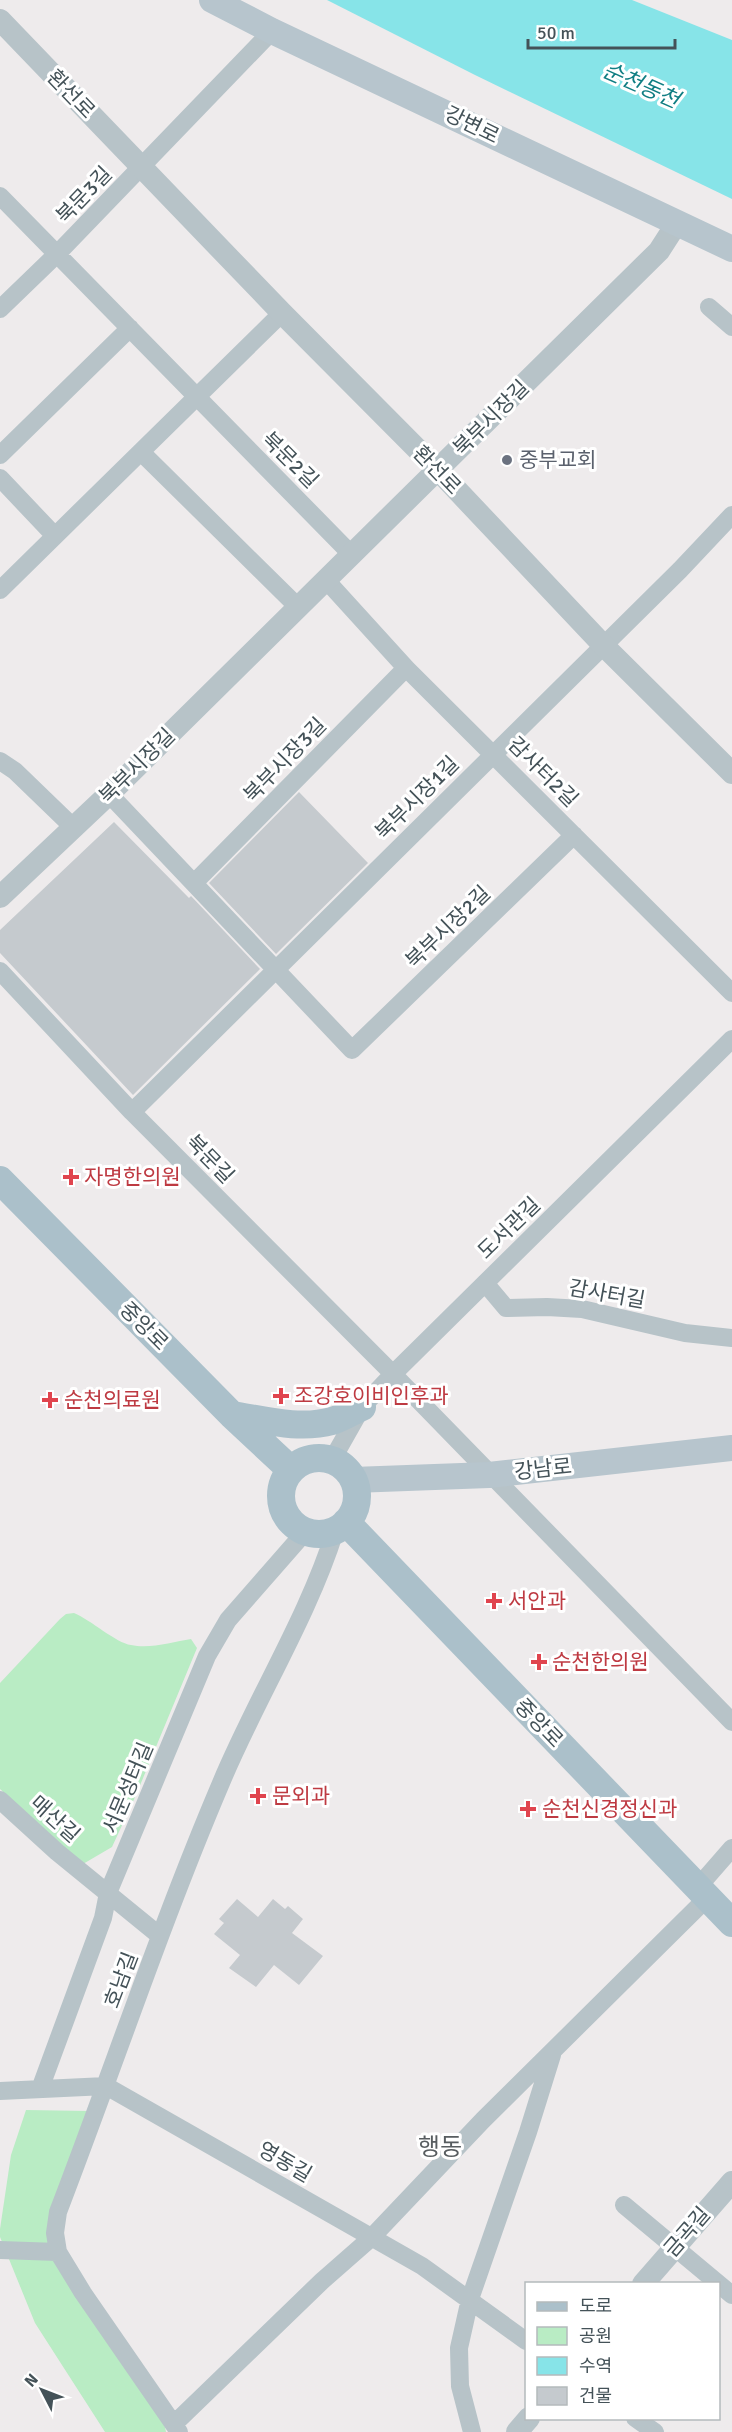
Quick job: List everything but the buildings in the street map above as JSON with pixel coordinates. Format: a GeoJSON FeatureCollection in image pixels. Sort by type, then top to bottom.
{"type":"FeatureCollection","features":[{"type":"Feature","properties":{"kind":"main road","name":"강변로"},"geometry":{"type":"LineString","coordinates":[[212,0],[272,31],[732,249]]}},
{"type":"Feature","properties":{"kind":"main road","name":"중앙로"},"geometry":{"type":"LineString","coordinates":[[0,1180],[232,1414],[291,1470]]}},
{"type":"Feature","properties":{"kind":"main road"},"geometry":{"type":"LineString","coordinates":[[232,1414],[292,1424],[313,1423],[332,1421],[362,1407]]}},
{"type":"Feature","properties":{"kind":"main road","name":"강남로"},"geometry":{"type":"LineString","coordinates":[[353,1480],[489,1475],[732,1448]]}},
{"type":"Feature","properties":{"kind":"main road"},"geometry":{"type":"LineString","coordinates":[[317,1458],[332,1460],[345,1468],[353,1480],[357,1495],[354,1509],[340,1526],[320,1534],[305,1532],[293,1524],[284,1512],[280,1497],[283,1482],[291,1470],[303,1461],[317,1458]]}},
{"type":"Feature","properties":{"kind":"main road","name":"중앙로"},"geometry":{"type":"LineString","coordinates":[[340,1526],[732,1923]]}},
{"type":"Feature","properties":{"kind":"street","name":"환선로"},"geometry":{"type":"LineString","coordinates":[[0,20],[282,314],[438,470],[604,646],[732,773]]}},
{"type":"Feature","properties":{"kind":"street"},"geometry":{"type":"LineString","coordinates":[[142,167],[272,31]]}},
{"type":"Feature","properties":{"kind":"street","name":"북문3길"},"geometry":{"type":"LineString","coordinates":[[0,309],[58,254],[142,167]]}},
{"type":"Feature","properties":{"kind":"street","name":"북문3길"},"geometry":{"type":"LineString","coordinates":[[0,196],[58,254]]}},
{"type":"Feature","properties":{"kind":"street","name":"북부시장길"},"geometry":{"type":"LineString","coordinates":[[0,897],[109,794],[659,251],[677,223]]}},
{"type":"Feature","properties":{"kind":"street","name":"북문2길"},"geometry":{"type":"LineString","coordinates":[[58,254],[351,554]]}},
{"type":"Feature","properties":{"kind":"street"},"geometry":{"type":"LineString","coordinates":[[709,307],[732,327]]}},
{"type":"Feature","properties":{"kind":"street"},"geometry":{"type":"LineString","coordinates":[[0,590],[282,314]]}},
{"type":"Feature","properties":{"kind":"street"},"geometry":{"type":"LineString","coordinates":[[0,454],[130,328]]}},
{"type":"Feature","properties":{"kind":"street"},"geometry":{"type":"LineString","coordinates":[[142,453],[298,607]]}},
{"type":"Feature","properties":{"kind":"street"},"geometry":{"type":"LineString","coordinates":[[0,478],[55,536]]}},
{"type":"Feature","properties":{"kind":"street","name":"북부시장1길"},"geometry":{"type":"LineString","coordinates":[[132,1112],[604,646],[732,516]]}},
{"type":"Feature","properties":{"kind":"street","name":"감사터2길"},"geometry":{"type":"LineString","coordinates":[[326,580],[406,668],[732,993]]}},
{"type":"Feature","properties":{"kind":"street","name":"북부시장3길"},"geometry":{"type":"LineString","coordinates":[[194,883],[406,668]]}},
{"type":"Feature","properties":{"kind":"street"},"geometry":{"type":"LineString","coordinates":[[0,761],[15,771],[74,828]]}},
{"type":"Feature","properties":{"kind":"street"},"geometry":{"type":"LineString","coordinates":[[109,794],[276,969]]}},
{"type":"Feature","properties":{"kind":"street","name":"북부시장2길"},"geometry":{"type":"LineString","coordinates":[[276,969],[352,1050],[574,836]]}},
{"type":"Feature","properties":{"kind":"street","name":"북문길"},"geometry":{"type":"LineString","coordinates":[[0,971],[132,1112],[393,1374],[732,1722]]}},
{"type":"Feature","properties":{"kind":"street","name":"도서관길"},"geometry":{"type":"LineString","coordinates":[[332,1460],[362,1407],[393,1374],[732,1039]]}},
{"type":"Feature","properties":{"kind":"street","name":"감사터길"},"geometry":{"type":"LineString","coordinates":[[485,1283],[506,1308],[547,1306],[582,1309],[685,1333],[732,1338]]}},
{"type":"Feature","properties":{"kind":"street","name":"호남길"},"geometry":{"type":"LineString","coordinates":[[177,2428],[83,2293],[58,2252],[55,2233],[58,2212],[160,1936],[221,1782],[322,1571],[340,1526]]}},
{"type":"Feature","properties":{"kind":"street","name":"서문성터길"},"geometry":{"type":"LineString","coordinates":[[40,2089],[104,1918],[108,1893],[207,1656],[228,1620],[305,1532]]}},
{"type":"Feature","properties":{"kind":"street","name":"매산길"},"geometry":{"type":"LineString","coordinates":[[0,1800],[57,1852],[160,1936]]}},
{"type":"Feature","properties":{"kind":"street"},"geometry":{"type":"LineString","coordinates":[[177,2428],[322,2281],[371,2238],[553,2050],[702,1892],[732,1848]]}},
{"type":"Feature","properties":{"kind":"street"},"geometry":{"type":"LineString","coordinates":[[472,2432],[460,2386],[459,2348],[470,2299],[528,2132],[553,2050]]}},
{"type":"Feature","properties":{"kind":"street"},"geometry":{"type":"LineString","coordinates":[[0,2091],[106,2086]]}},
{"type":"Feature","properties":{"kind":"street","name":"영동길"},"geometry":{"type":"LineString","coordinates":[[106,2086],[422,2266],[525,2340]]}},
{"type":"Feature","properties":{"kind":"street","name":"금곡길"},"geometry":{"type":"LineString","coordinates":[[644,2282],[732,2182]]}},
{"type":"Feature","properties":{"kind":"street"},"geometry":{"type":"LineString","coordinates":[[624,2205],[717,2282]]}},
{"type":"Feature","properties":{"kind":"street"},"geometry":{"type":"LineString","coordinates":[[0,2250],[58,2252]]}},
{"type":"Feature","properties":{"kind":"street"},"geometry":{"type":"LineString","coordinates":[[720,2285],[732,2295]]}},
{"type":"Feature","properties":{"kind":"street"},"geometry":{"type":"LineString","coordinates":[[517,2432],[527,2420]]}},
{"type":"Feature","properties":{"kind":"street"},"geometry":{"type":"LineString","coordinates":[[638,2420],[655,2432]]}},
{"type":"Feature","properties":{"kind":"green space"},"geometry":{"type":"Polygon","coordinates":[[[74,1613],[125,1643],[146,1646],[191,1639],[197,1648],[112,1847],[83,1864],[0,1789],[0,1683],[60,1619],[66,1614],[74,1613]]]}},
{"type":"Feature","properties":{"kind":"green space"},"geometry":{"type":"Polygon","coordinates":[[[26,2110],[90,2111],[54,2231],[166,2432],[105,2432],[35,2323],[0,2237],[11,2155],[26,2110]]]}},
{"type":"Feature","properties":{"kind":"water","name":"순천동천"},"geometry":{"type":"Polygon","coordinates":[[[327,0],[632,0],[732,40],[732,199],[475,75],[327,0]]]}},
{"type":"Feature","properties":{"kind":"place","name":"중부교회"},"geometry":{"type":"Point","coordinates":[507,460]}},
{"type":"Feature","properties":{"kind":"place","name":"자명한의원"},"geometry":{"type":"Point","coordinates":[71,1177]}},
{"type":"Feature","properties":{"kind":"place","name":"조강호이비인후과"},"geometry":{"type":"Point","coordinates":[281,1396]}},
{"type":"Feature","properties":{"kind":"place","name":"순천의료원"},"geometry":{"type":"Point","coordinates":[50,1400]}},
{"type":"Feature","properties":{"kind":"place","name":"서안과"},"geometry":{"type":"Point","coordinates":[494,1601]}},
{"type":"Feature","properties":{"kind":"place","name":"순천한의원"},"geometry":{"type":"Point","coordinates":[539,1662]}},
{"type":"Feature","properties":{"kind":"place","name":"문외과"},"geometry":{"type":"Point","coordinates":[258,1796]}},
{"type":"Feature","properties":{"kind":"place","name":"순천신경정신과"},"geometry":{"type":"Point","coordinates":[528,1809]}},
{"type":"Feature","properties":{"kind":"district","name":"행동"},"geometry":{"type":"Point","coordinates":[440,2147]}}]}
